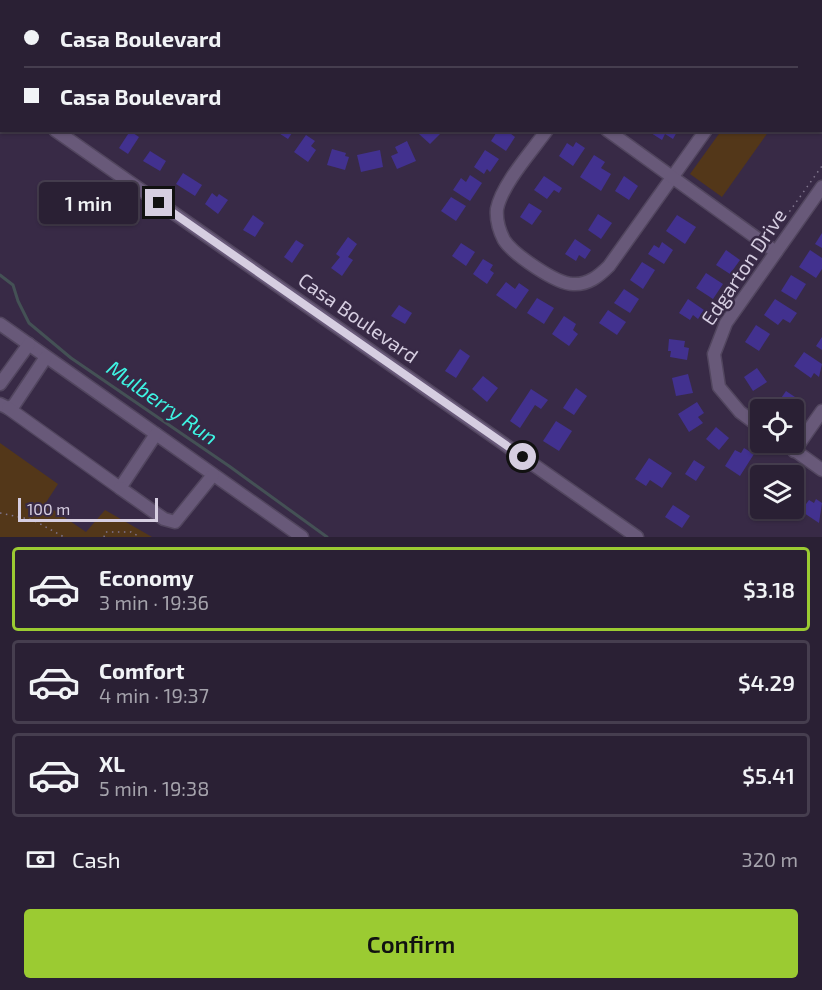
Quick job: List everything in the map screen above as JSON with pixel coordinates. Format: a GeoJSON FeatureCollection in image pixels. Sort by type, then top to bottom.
{"type":"FeatureCollection","features":[{"type":"Feature","properties":{"kind":"street","name":"Casa Boulevard"},"geometry":{"type":"LineString","coordinates":[[58,132],[637,537]]}},
{"type":"Feature","properties":{"kind":"street"},"geometry":{"type":"LineString","coordinates":[[546,132],[505,190],[500,200],[497,221],[505,241],[512,249],[561,282],[582,284],[601,274],[705,132]]}},
{"type":"Feature","properties":{"kind":"street"},"geometry":{"type":"LineString","coordinates":[[610,132],[776,252]]}},
{"type":"Feature","properties":{"kind":"street","name":"Edgarton Drive"},"geometry":{"type":"LineString","coordinates":[[750,419],[720,387],[714,354],[726,323],[822,187]]}},
{"type":"Feature","properties":{"kind":"street"},"geometry":{"type":"LineString","coordinates":[[0,324],[302,537]]}},
{"type":"Feature","properties":{"kind":"street"},"geometry":{"type":"LineString","coordinates":[[0,384],[29,344]]}},
{"type":"Feature","properties":{"kind":"street"},"geometry":{"type":"LineString","coordinates":[[4,406],[17,401],[46,357]]}},
{"type":"Feature","properties":{"kind":"street"},"geometry":{"type":"LineString","coordinates":[[4,406],[164,519],[175,522],[213,475]]}},
{"type":"Feature","properties":{"kind":"street"},"geometry":{"type":"LineString","coordinates":[[804,437],[822,411]]}},
{"type":"Feature","properties":{"kind":"street"},"geometry":{"type":"LineString","coordinates":[[120,488],[156,434]]}},
{"type":"Feature","properties":{"kind":"street"},"geometry":{"type":"LineString","coordinates":[[797,453],[822,470]]}},
{"type":"Feature","properties":{"kind":"path"},"geometry":{"type":"LineString","coordinates":[[765,244],[822,166]]}},
{"type":"Feature","properties":{"kind":"path"},"geometry":{"type":"LineString","coordinates":[[0,513],[33,520],[64,537]]}},
{"type":"Feature","properties":{"kind":"path"},"geometry":{"type":"LineString","coordinates":[[104,537],[105,532],[131,532],[140,537]]}},
{"type":"Feature","properties":{"kind":"shaded area"},"geometry":{"type":"Polygon","coordinates":[[[720,132],[768,132],[722,197],[690,174],[720,132]]]}},
{"type":"Feature","properties":{"kind":"shaded area"},"geometry":{"type":"Polygon","coordinates":[[[0,443],[58,484],[45,504],[86,532],[105,510],[152,537],[0,537],[0,443]]]}},
{"type":"Feature","properties":{"kind":"building"},"geometry":{"type":"Polygon","coordinates":[[[129,132],[139,137],[128,154],[119,148],[129,132]]]}},
{"type":"Feature","properties":{"kind":"building"},"geometry":{"type":"Polygon","coordinates":[[[277,132],[293,132],[288,139],[277,132]]]}},
{"type":"Feature","properties":{"kind":"building"},"geometry":{"type":"Polygon","coordinates":[[[420,132],[442,132],[430,144],[419,134],[420,132]]]}},
{"type":"Feature","properties":{"kind":"building"},"geometry":{"type":"Polygon","coordinates":[[[497,132],[509,132],[515,137],[506,151],[491,141],[497,132]]]}},
{"type":"Feature","properties":{"kind":"building"},"geometry":{"type":"Polygon","coordinates":[[[677,132],[673,139],[665,134],[662,140],[651,133],[677,132]]]}},
{"type":"Feature","properties":{"kind":"building"},"geometry":{"type":"Polygon","coordinates":[[[306,135],[315,141],[311,146],[316,150],[308,162],[294,152],[306,135]]]}},
{"type":"Feature","properties":{"kind":"building"},"geometry":{"type":"Polygon","coordinates":[[[407,141],[416,161],[397,169],[391,156],[398,153],[395,147],[407,141]]]}},
{"type":"Feature","properties":{"kind":"building"},"geometry":{"type":"Polygon","coordinates":[[[576,142],[585,148],[573,166],[559,156],[567,143],[573,147],[576,142]]]}},
{"type":"Feature","properties":{"kind":"building"},"geometry":{"type":"Polygon","coordinates":[[[332,149],[346,153],[345,156],[349,157],[345,170],[327,165],[332,149]]]}},
{"type":"Feature","properties":{"kind":"building"},"geometry":{"type":"Polygon","coordinates":[[[380,150],[383,167],[361,172],[357,155],[380,150]]]}},
{"type":"Feature","properties":{"kind":"building"},"geometry":{"type":"Polygon","coordinates":[[[485,150],[499,159],[490,172],[487,169],[484,174],[474,167],[485,150]]]}},
{"type":"Feature","properties":{"kind":"building"},"geometry":{"type":"Polygon","coordinates":[[[150,151],[166,161],[160,171],[143,161],[150,151]]]}},
{"type":"Feature","properties":{"kind":"building"},"geometry":{"type":"Polygon","coordinates":[[[594,155],[605,162],[601,168],[611,174],[601,191],[580,177],[594,155]]]}},
{"type":"Feature","properties":{"kind":"building"},"geometry":{"type":"Polygon","coordinates":[[[183,173],[202,185],[195,196],[176,184],[183,173]]]}},
{"type":"Feature","properties":{"kind":"building"},"geometry":{"type":"Polygon","coordinates":[[[470,175],[482,183],[470,201],[453,190],[461,178],[466,182],[470,175]]]}},
{"type":"Feature","properties":{"kind":"building"},"geometry":{"type":"Polygon","coordinates":[[[544,176],[562,188],[559,193],[554,190],[547,199],[534,190],[544,176]]]}},
{"type":"Feature","properties":{"kind":"building"},"geometry":{"type":"Polygon","coordinates":[[[624,176],[638,186],[629,200],[615,191],[624,176]]]}},
{"type":"Feature","properties":{"kind":"building"},"geometry":{"type":"Polygon","coordinates":[[[212,193],[217,197],[219,194],[228,200],[218,214],[205,204],[212,193]]]}},
{"type":"Feature","properties":{"kind":"building"},"geometry":{"type":"Polygon","coordinates":[[[451,197],[466,206],[456,221],[441,211],[451,197]]]}},
{"type":"Feature","properties":{"kind":"building"},"geometry":{"type":"Polygon","coordinates":[[[529,203],[542,211],[532,225],[520,217],[529,203]]]}},
{"type":"Feature","properties":{"kind":"building"},"geometry":{"type":"Polygon","coordinates":[[[598,214],[612,223],[601,239],[588,230],[598,214]]]}},
{"type":"Feature","properties":{"kind":"building"},"geometry":{"type":"Polygon","coordinates":[[[253,215],[264,223],[255,237],[243,230],[253,215]]]}},
{"type":"Feature","properties":{"kind":"building"},"geometry":{"type":"Polygon","coordinates":[[[677,215],[696,227],[685,244],[666,231],[677,215]]]}},
{"type":"Feature","properties":{"kind":"building"},"geometry":{"type":"Polygon","coordinates":[[[822,233],[822,248],[815,244],[822,233]]]}},
{"type":"Feature","properties":{"kind":"building"},"geometry":{"type":"Polygon","coordinates":[[[348,237],[357,244],[348,257],[353,260],[342,276],[331,268],[340,257],[336,254],[348,237]]]}},
{"type":"Feature","properties":{"kind":"building"},"geometry":{"type":"Polygon","coordinates":[[[575,239],[591,250],[585,259],[579,255],[576,261],[565,254],[575,239]]]}},
{"type":"Feature","properties":{"kind":"building"},"geometry":{"type":"Polygon","coordinates":[[[296,240],[304,245],[292,263],[284,257],[296,240]]]}},
{"type":"Feature","properties":{"kind":"building"},"geometry":{"type":"Polygon","coordinates":[[[662,242],[673,250],[664,264],[648,254],[654,245],[659,248],[662,242]]]}},
{"type":"Feature","properties":{"kind":"building"},"geometry":{"type":"Polygon","coordinates":[[[461,243],[475,252],[466,266],[452,256],[461,243]]]}},
{"type":"Feature","properties":{"kind":"building"},"geometry":{"type":"Polygon","coordinates":[[[726,250],[740,260],[730,274],[716,265],[726,250]]]}},
{"type":"Feature","properties":{"kind":"building"},"geometry":{"type":"Polygon","coordinates":[[[810,250],[822,258],[822,269],[816,278],[799,267],[810,250]]]}},
{"type":"Feature","properties":{"kind":"building"},"geometry":{"type":"Polygon","coordinates":[[[483,259],[493,265],[490,270],[494,273],[487,284],[473,274],[483,259]]]}},
{"type":"Feature","properties":{"kind":"building"},"geometry":{"type":"Polygon","coordinates":[[[642,262],[655,270],[643,289],[630,280],[642,262]]]}},
{"type":"Feature","properties":{"kind":"building"},"geometry":{"type":"Polygon","coordinates":[[[706,273],[723,284],[713,299],[696,288],[706,273]]]}},
{"type":"Feature","properties":{"kind":"building"},"geometry":{"type":"Polygon","coordinates":[[[791,275],[806,284],[796,300],[781,291],[791,275]]]}},
{"type":"Feature","properties":{"kind":"building"},"geometry":{"type":"Polygon","coordinates":[[[506,282],[515,289],[519,283],[529,290],[516,309],[496,295],[506,282]]]}},
{"type":"Feature","properties":{"kind":"building"},"geometry":{"type":"Polygon","coordinates":[[[624,289],[639,299],[630,313],[614,303],[624,289]]]}},
{"type":"Feature","properties":{"kind":"building"},"geometry":{"type":"Polygon","coordinates":[[[537,298],[554,308],[544,324],[527,313],[537,298]]]}},
{"type":"Feature","properties":{"kind":"building"},"geometry":{"type":"Polygon","coordinates":[[[688,299],[704,310],[698,319],[693,315],[690,320],[679,313],[688,299]]]}},
{"type":"Feature","properties":{"kind":"building"},"geometry":{"type":"Polygon","coordinates":[[[775,299],[797,313],[790,323],[783,319],[778,325],[764,315],[775,299]]]}},
{"type":"Feature","properties":{"kind":"building"},"geometry":{"type":"Polygon","coordinates":[[[399,305],[412,313],[405,324],[391,316],[399,305]]]}},
{"type":"Feature","properties":{"kind":"building"},"geometry":{"type":"Polygon","coordinates":[[[608,310],[626,322],[617,335],[599,323],[608,310]]]}},
{"type":"Feature","properties":{"kind":"building"},"geometry":{"type":"Polygon","coordinates":[[[564,316],[576,324],[573,330],[578,334],[569,346],[552,334],[564,316]]]}},
{"type":"Feature","properties":{"kind":"building"},"geometry":{"type":"Polygon","coordinates":[[[756,325],[770,334],[759,351],[745,342],[756,325]]]}},
{"type":"Feature","properties":{"kind":"building"},"geometry":{"type":"Polygon","coordinates":[[[822,337],[822,350],[816,346],[822,337]]]}},
{"type":"Feature","properties":{"kind":"building"},"geometry":{"type":"Polygon","coordinates":[[[669,339],[685,341],[684,347],[689,348],[687,360],[670,357],[669,339]]]}},
{"type":"Feature","properties":{"kind":"building"},"geometry":{"type":"Polygon","coordinates":[[[460,349],[470,356],[456,378],[445,371],[460,349]]]}},
{"type":"Feature","properties":{"kind":"building"},"geometry":{"type":"Polygon","coordinates":[[[804,352],[822,364],[819,377],[814,373],[811,378],[794,366],[804,352]]]}},
{"type":"Feature","properties":{"kind":"building"},"geometry":{"type":"Polygon","coordinates":[[[757,368],[767,382],[753,391],[744,377],[757,368]]]}},
{"type":"Feature","properties":{"kind":"building"},"geometry":{"type":"Polygon","coordinates":[[[688,374],[693,393],[676,396],[672,378],[688,374]]]}},
{"type":"Feature","properties":{"kind":"building"},"geometry":{"type":"Polygon","coordinates":[[[483,376],[498,388],[487,402],[472,389],[483,376]]]}},
{"type":"Feature","properties":{"kind":"building"},"geometry":{"type":"Polygon","coordinates":[[[576,388],[587,396],[574,415],[563,408],[576,388]]]}},
{"type":"Feature","properties":{"kind":"building"},"geometry":{"type":"Polygon","coordinates":[[[531,389],[548,400],[541,409],[535,405],[520,428],[510,421],[531,389]]]}},
{"type":"Feature","properties":{"kind":"building"},"geometry":{"type":"Polygon","coordinates":[[[786,391],[798,399],[780,399],[786,391]]]}},
{"type":"Feature","properties":{"kind":"building"},"geometry":{"type":"Polygon","coordinates":[[[697,402],[704,413],[698,417],[703,423],[689,432],[678,414],[697,402]]]}},
{"type":"Feature","properties":{"kind":"building"},"geometry":{"type":"Polygon","coordinates":[[[556,421],[572,431],[559,451],[543,441],[556,421]]]}},
{"type":"Feature","properties":{"kind":"building"},"geometry":{"type":"Polygon","coordinates":[[[716,427],[729,438],[719,450],[706,439],[716,427]]]}},
{"type":"Feature","properties":{"kind":"building"},"geometry":{"type":"Polygon","coordinates":[[[744,448],[754,454],[740,476],[725,466],[735,450],[741,453],[744,448]]]}},
{"type":"Feature","properties":{"kind":"building"},"geometry":{"type":"Polygon","coordinates":[[[649,458],[672,473],[662,488],[650,480],[646,486],[635,479],[649,458]]]}},
{"type":"Feature","properties":{"kind":"building"},"geometry":{"type":"Polygon","coordinates":[[[694,460],[705,467],[696,481],[685,474],[694,460]]]}},
{"type":"Feature","properties":{"kind":"building"},"geometry":{"type":"Polygon","coordinates":[[[816,499],[822,503],[819,523],[804,513],[804,507],[809,500],[814,503],[816,499]]]}},
{"type":"Feature","properties":{"kind":"building"},"geometry":{"type":"Polygon","coordinates":[[[673,505],[690,516],[682,528],[665,517],[673,505]]]}},
{"type":"Feature","properties":{"kind":"waterway","name":"Mulberry Run"},"geometry":{"type":"LineString","coordinates":[[0,275],[13,285],[29,323],[71,358],[229,466],[327,537]]}},
{"type":"Feature","properties":{"kind":"route"},"geometry":{"type":"LineString","coordinates":[[159,203],[523,457]]}}]}
